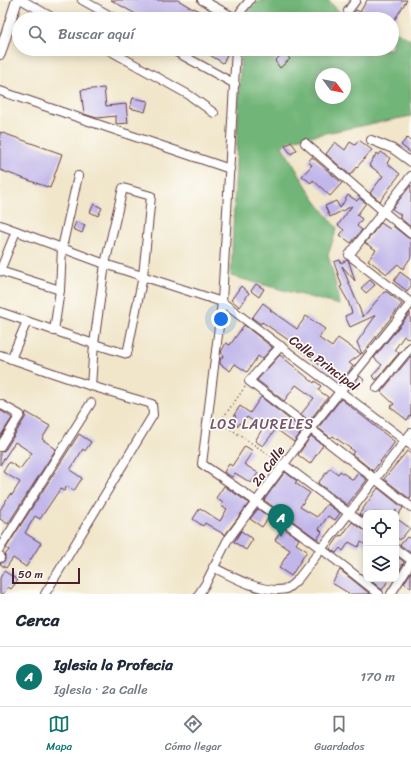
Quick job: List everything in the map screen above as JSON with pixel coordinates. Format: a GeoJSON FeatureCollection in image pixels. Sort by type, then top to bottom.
{"type":"FeatureCollection","features":[{"type":"Feature","properties":{"kind":"street"},"geometry":{"type":"LineString","coordinates":[[0,54],[5,26],[16,0]]}},
{"type":"Feature","properties":{"kind":"street"},"geometry":{"type":"LineString","coordinates":[[22,0],[43,12]]}},
{"type":"Feature","properties":{"kind":"street"},"geometry":{"type":"LineString","coordinates":[[82,0],[103,12]]}},
{"type":"Feature","properties":{"kind":"street"},"geometry":{"type":"LineString","coordinates":[[202,0],[224,12]]}},
{"type":"Feature","properties":{"kind":"street"},"geometry":{"type":"LineString","coordinates":[[240,12],[250,0]]}},
{"type":"Feature","properties":{"kind":"street"},"geometry":{"type":"LineString","coordinates":[[348,11],[356,0]]}},
{"type":"Feature","properties":{"kind":"street"},"geometry":{"type":"LineString","coordinates":[[120,56],[190,95],[214,112]]}},
{"type":"Feature","properties":{"kind":"street"},"geometry":{"type":"LineString","coordinates":[[184,56],[235,84]]}},
{"type":"Feature","properties":{"kind":"street"},"geometry":{"type":"LineString","coordinates":[[236,56],[222,302],[202,464],[257,501],[380,594]]}},
{"type":"Feature","properties":{"kind":"street"},"geometry":{"type":"LineString","coordinates":[[0,91],[230,170]]}},
{"type":"Feature","properties":{"kind":"street"},"geometry":{"type":"LineString","coordinates":[[371,140],[393,149],[411,162]]}},
{"type":"Feature","properties":{"kind":"street"},"geometry":{"type":"LineString","coordinates":[[305,143],[411,234]]}},
{"type":"Feature","properties":{"kind":"street"},"geometry":{"type":"LineString","coordinates":[[54,331],[60,290],[62,248],[78,176]]}},
{"type":"Feature","properties":{"kind":"street"},"geometry":{"type":"LineString","coordinates":[[411,176],[349,255],[411,303]]}},
{"type":"Feature","properties":{"kind":"street"},"geometry":{"type":"LineString","coordinates":[[0,312],[54,331],[94,344],[127,354],[143,276],[150,196],[122,188],[105,264],[94,344],[91,386]]}},
{"type":"Feature","properties":{"kind":"street","name":"Calle Principal"},"geometry":{"type":"LineString","coordinates":[[0,225],[105,264],[222,302],[408,443]]}},
{"type":"Feature","properties":{"kind":"street"},"geometry":{"type":"LineString","coordinates":[[16,231],[0,271],[60,290]]}},
{"type":"Feature","properties":{"kind":"street","name":"2a Calle"},"geometry":{"type":"LineString","coordinates":[[199,594],[227,541],[283,464],[339,391],[411,303]]}},
{"type":"Feature","properties":{"kind":"street"},"geometry":{"type":"LineString","coordinates":[[11,359],[27,321]]}},
{"type":"Feature","properties":{"kind":"street"},"geometry":{"type":"LineString","coordinates":[[280,346],[249,381],[411,507]]}},
{"type":"Feature","properties":{"kind":"street"},"geometry":{"type":"LineString","coordinates":[[377,388],[411,347]]}},
{"type":"Feature","properties":{"kind":"street"},"geometry":{"type":"LineString","coordinates":[[0,356],[91,386],[152,404],[153,415],[45,594]]}},
{"type":"Feature","properties":{"kind":"street"},"geometry":{"type":"LineString","coordinates":[[0,548],[91,403]]}},
{"type":"Feature","properties":{"kind":"street"},"geometry":{"type":"LineString","coordinates":[[0,404],[20,415],[0,447]]}},
{"type":"Feature","properties":{"kind":"street"},"geometry":{"type":"LineString","coordinates":[[214,567],[259,591],[273,593],[286,589],[298,579],[376,479],[408,443],[411,433]]}},
{"type":"Feature","properties":{"kind":"street"},"geometry":{"type":"LineString","coordinates":[[283,464],[363,524]]}},
{"type":"Feature","properties":{"kind":"street"},"geometry":{"type":"LineString","coordinates":[[391,594],[411,561],[399,551]]}},
{"type":"Feature","properties":{"kind":"path"},"geometry":{"type":"LineString","coordinates":[[249,381],[220,422],[283,464]]}},
{"type":"Feature","properties":{"kind":"green space"},"geometry":{"type":"Polygon","coordinates":[[[261,0],[328,0],[339,12],[248,12],[250,8],[261,0]]]}},
{"type":"Feature","properties":{"kind":"green space"},"geometry":{"type":"Polygon","coordinates":[[[399,33],[411,40],[411,116],[290,140],[282,146],[315,200],[337,228],[328,255],[336,285],[339,305],[231,276],[241,56],[399,56],[399,33]]]}},
{"type":"Feature","properties":{"kind":"building"},"geometry":{"type":"Polygon","coordinates":[[[111,0],[178,0],[201,12],[132,12],[111,0]]]}},
{"type":"Feature","properties":{"kind":"building"},"geometry":{"type":"Polygon","coordinates":[[[367,0],[407,0],[399,13],[360,12],[367,0]]]}},
{"type":"Feature","properties":{"kind":"building"},"geometry":{"type":"Polygon","coordinates":[[[212,56],[226,56],[223,63],[212,56]]]}},
{"type":"Feature","properties":{"kind":"building"},"geometry":{"type":"Polygon","coordinates":[[[280,56],[287,56],[290,59],[280,68],[275,61],[280,56]]]}},
{"type":"Feature","properties":{"kind":"building"},"geometry":{"type":"Polygon","coordinates":[[[104,88],[106,106],[126,104],[128,123],[116,124],[116,116],[97,118],[84,114],[81,90],[104,88]]]}},
{"type":"Feature","properties":{"kind":"building"},"geometry":{"type":"Polygon","coordinates":[[[133,98],[148,101],[145,112],[130,108],[133,98]]]}},
{"type":"Feature","properties":{"kind":"building"},"geometry":{"type":"Polygon","coordinates":[[[0,132],[62,154],[50,188],[0,170],[0,132]]]}},
{"type":"Feature","properties":{"kind":"building"},"geometry":{"type":"Polygon","coordinates":[[[407,138],[411,142],[411,153],[401,145],[407,138]]]}},
{"type":"Feature","properties":{"kind":"building"},"geometry":{"type":"Polygon","coordinates":[[[359,140],[372,150],[350,175],[326,154],[335,142],[345,150],[350,142],[355,145],[359,140]]]}},
{"type":"Feature","properties":{"kind":"building"},"geometry":{"type":"Polygon","coordinates":[[[291,142],[297,150],[291,154],[285,146],[291,142]]]}},
{"type":"Feature","properties":{"kind":"building"},"geometry":{"type":"Polygon","coordinates":[[[381,152],[390,158],[387,163],[400,174],[380,201],[370,193],[383,176],[369,165],[377,153],[379,155],[381,152]]]}},
{"type":"Feature","properties":{"kind":"building"},"geometry":{"type":"Polygon","coordinates":[[[312,157],[342,183],[330,196],[313,180],[311,183],[302,176],[312,165],[308,162],[312,157]]]}},
{"type":"Feature","properties":{"kind":"building"},"geometry":{"type":"Polygon","coordinates":[[[411,185],[411,227],[399,217],[401,215],[392,209],[411,185]]]}},
{"type":"Feature","properties":{"kind":"building"},"geometry":{"type":"Polygon","coordinates":[[[348,195],[357,201],[359,198],[366,203],[357,215],[362,219],[357,226],[362,230],[351,243],[340,235],[344,230],[338,225],[352,206],[330,217],[325,206],[336,201],[340,208],[348,195]]]}},
{"type":"Feature","properties":{"kind":"building"},"geometry":{"type":"Polygon","coordinates":[[[94,204],[102,208],[98,216],[90,212],[94,204]]]}},
{"type":"Feature","properties":{"kind":"building"},"geometry":{"type":"Polygon","coordinates":[[[76,222],[85,225],[82,233],[73,229],[76,222]]]}},
{"type":"Feature","properties":{"kind":"building"},"geometry":{"type":"Polygon","coordinates":[[[381,223],[390,229],[393,226],[411,239],[411,257],[403,269],[398,264],[387,274],[368,260],[376,250],[365,243],[381,223]]]}},
{"type":"Feature","properties":{"kind":"building"},"geometry":{"type":"Polygon","coordinates":[[[340,260],[341,263],[347,260],[349,262],[355,281],[342,266],[363,317],[384,292],[387,292],[402,304],[362,354],[357,342],[376,315],[350,327],[345,316],[352,313],[348,301],[340,287],[342,286],[334,262],[340,260]]]}},
{"type":"Feature","properties":{"kind":"building"},"geometry":{"type":"Polygon","coordinates":[[[400,272],[411,280],[411,286],[407,291],[394,281],[400,272]]]}},
{"type":"Feature","properties":{"kind":"building"},"geometry":{"type":"Polygon","coordinates":[[[370,280],[375,285],[366,293],[361,288],[370,280]]]}},
{"type":"Feature","properties":{"kind":"building"},"geometry":{"type":"Polygon","coordinates":[[[256,284],[264,289],[259,297],[251,291],[256,284]]]}},
{"type":"Feature","properties":{"kind":"building"},"geometry":{"type":"Polygon","coordinates":[[[241,286],[249,293],[240,307],[231,300],[241,286]]]}},
{"type":"Feature","properties":{"kind":"building"},"geometry":{"type":"Polygon","coordinates":[[[263,303],[271,309],[270,310],[297,329],[306,316],[325,329],[319,338],[332,347],[338,338],[361,354],[349,363],[353,366],[341,382],[289,342],[290,341],[262,322],[261,324],[252,318],[263,303]]]}},
{"type":"Feature","properties":{"kind":"building"},"geometry":{"type":"Polygon","coordinates":[[[410,313],[411,340],[404,336],[395,349],[399,353],[376,380],[372,376],[382,365],[374,358],[410,313]]]}},
{"type":"Feature","properties":{"kind":"building"},"geometry":{"type":"Polygon","coordinates":[[[244,325],[272,348],[262,359],[258,356],[247,372],[235,364],[230,371],[220,364],[220,360],[224,355],[221,353],[226,343],[230,345],[244,325]]]}},
{"type":"Feature","properties":{"kind":"building"},"geometry":{"type":"Polygon","coordinates":[[[280,355],[314,383],[315,381],[321,386],[318,390],[328,397],[309,421],[301,414],[314,398],[296,385],[284,401],[257,380],[280,355]]]}},
{"type":"Feature","properties":{"kind":"building"},"geometry":{"type":"Polygon","coordinates":[[[411,356],[411,415],[407,420],[390,407],[394,404],[381,392],[411,356]]]}},
{"type":"Feature","properties":{"kind":"building"},"geometry":{"type":"Polygon","coordinates":[[[360,376],[364,380],[357,388],[353,385],[360,376]]]}},
{"type":"Feature","properties":{"kind":"building"},"geometry":{"type":"Polygon","coordinates":[[[261,397],[303,430],[294,442],[276,429],[263,446],[255,441],[263,428],[247,417],[244,421],[242,420],[238,426],[232,422],[236,416],[234,415],[240,406],[250,413],[261,397]]]}},
{"type":"Feature","properties":{"kind":"building"},"geometry":{"type":"Polygon","coordinates":[[[341,399],[395,442],[373,471],[352,454],[354,451],[333,436],[331,438],[318,428],[341,399]]]}},
{"type":"Feature","properties":{"kind":"building"},"geometry":{"type":"Polygon","coordinates":[[[0,410],[12,418],[0,437],[0,410]]]}},
{"type":"Feature","properties":{"kind":"building"},"geometry":{"type":"Polygon","coordinates":[[[26,412],[50,426],[42,439],[56,449],[8,524],[0,519],[0,510],[20,482],[3,472],[9,462],[20,469],[32,453],[15,442],[0,465],[0,452],[5,450],[25,418],[26,412]]]}},
{"type":"Feature","properties":{"kind":"building"},"geometry":{"type":"Polygon","coordinates":[[[79,434],[91,442],[85,451],[83,449],[70,470],[82,478],[74,491],[67,486],[64,491],[60,489],[40,519],[35,516],[25,533],[41,543],[26,567],[13,558],[6,568],[0,564],[5,560],[5,555],[9,550],[6,548],[79,434]]]}},
{"type":"Feature","properties":{"kind":"building"},"geometry":{"type":"Polygon","coordinates":[[[311,436],[323,445],[310,464],[298,455],[311,436]]]}},
{"type":"Feature","properties":{"kind":"building"},"geometry":{"type":"Polygon","coordinates":[[[245,446],[253,451],[244,464],[258,473],[251,483],[235,473],[232,477],[224,472],[229,464],[232,466],[245,446]]]}},
{"type":"Feature","properties":{"kind":"building"},"geometry":{"type":"Polygon","coordinates":[[[407,451],[411,454],[410,499],[384,479],[407,451]]]}},
{"type":"Feature","properties":{"kind":"building"},"geometry":{"type":"Polygon","coordinates":[[[330,468],[338,474],[340,471],[353,480],[358,473],[367,480],[347,505],[318,483],[330,468]]]}},
{"type":"Feature","properties":{"kind":"building"},"geometry":{"type":"Polygon","coordinates":[[[285,472],[297,481],[295,483],[310,493],[300,507],[317,517],[327,504],[340,513],[335,520],[328,516],[319,529],[322,532],[317,539],[264,500],[285,472]]]}},
{"type":"Feature","properties":{"kind":"building"},"geometry":{"type":"Polygon","coordinates":[[[224,486],[249,503],[225,535],[205,523],[203,526],[193,519],[200,508],[220,521],[227,509],[221,506],[223,503],[216,498],[224,486]]]}},
{"type":"Feature","properties":{"kind":"building"},"geometry":{"type":"Polygon","coordinates":[[[378,488],[403,508],[399,514],[399,510],[363,510],[363,517],[359,514],[378,488]]]}},
{"type":"Feature","properties":{"kind":"building"},"geometry":{"type":"Polygon","coordinates":[[[258,509],[269,517],[262,527],[250,519],[258,509]]]}},
{"type":"Feature","properties":{"kind":"building"},"geometry":{"type":"Polygon","coordinates":[[[399,520],[410,528],[400,540],[399,539],[399,520]]]}},
{"type":"Feature","properties":{"kind":"building"},"geometry":{"type":"Polygon","coordinates":[[[352,522],[363,529],[363,543],[361,542],[358,547],[349,542],[343,551],[340,548],[336,553],[330,549],[340,535],[342,536],[352,522]]]}},
{"type":"Feature","properties":{"kind":"building"},"geometry":{"type":"Polygon","coordinates":[[[283,528],[299,539],[296,544],[307,551],[291,576],[279,568],[290,550],[275,540],[283,528]]]}},
{"type":"Feature","properties":{"kind":"building"},"geometry":{"type":"Polygon","coordinates":[[[241,531],[253,539],[246,550],[234,542],[241,531]]]}},
{"type":"Feature","properties":{"kind":"building"},"geometry":{"type":"Polygon","coordinates":[[[407,537],[411,539],[411,553],[400,545],[407,537]]]}},
{"type":"Feature","properties":{"kind":"building"},"geometry":{"type":"Polygon","coordinates":[[[399,558],[404,562],[399,571],[399,558]]]}},
{"type":"Feature","properties":{"kind":"building"},"geometry":{"type":"Polygon","coordinates":[[[340,570],[370,594],[350,594],[332,583],[340,570]]]}},
{"type":"Feature","properties":{"kind":"building"},"geometry":{"type":"Polygon","coordinates":[[[4,571],[18,580],[11,589],[8,587],[3,594],[0,594],[0,578],[4,571]]]}},
{"type":"Feature","properties":{"kind":"building"},"geometry":{"type":"Polygon","coordinates":[[[411,572],[411,588],[404,583],[411,572]]]}},
{"type":"Feature","properties":{"kind":"building"},"geometry":{"type":"Polygon","coordinates":[[[373,582],[387,582],[382,590],[373,582]]]}},
{"type":"Feature","properties":{"kind":"place","name":"Iglesia la Profecia"},"geometry":{"type":"Point","coordinates":[281,537]}},
{"type":"Feature","properties":{"kind":"district","name":"LOS LAURELES"},"geometry":{"type":"Point","coordinates":[262,424]}}]}
